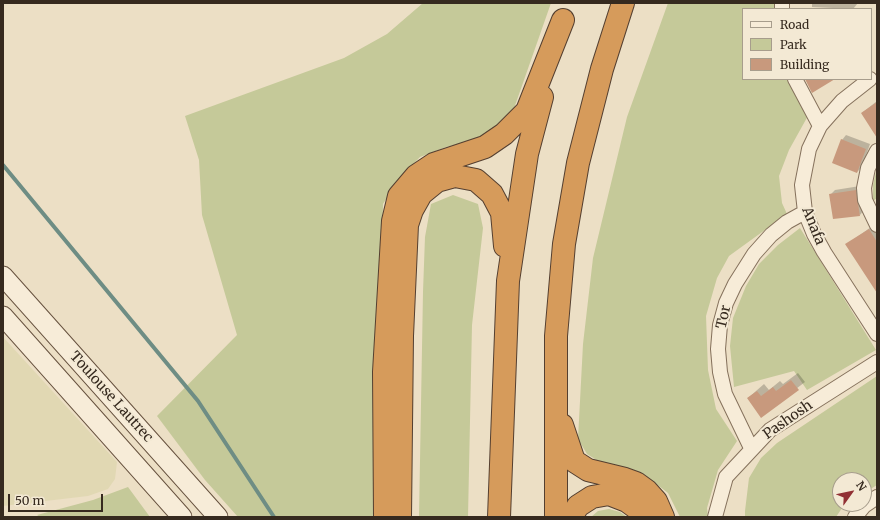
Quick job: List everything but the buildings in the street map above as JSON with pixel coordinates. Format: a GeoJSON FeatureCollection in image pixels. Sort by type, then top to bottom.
{"type":"FeatureCollection","features":[{"type":"Feature","properties":{"kind":"highway"},"geometry":{"type":"LineString","coordinates":[[556,517],[556,336],[564,244],[578,163],[608,49],[623,3]]}},
{"type":"Feature","properties":{"kind":"highway"},"geometry":{"type":"LineString","coordinates":[[499,517],[508,281],[527,154],[565,11]]}},
{"type":"Feature","properties":{"kind":"highway"},"geometry":{"type":"LineString","coordinates":[[385,517],[384,372],[393,220],[399,196],[416,176],[434,164],[485,147],[504,134],[527,111],[565,11]]}},
{"type":"Feature","properties":{"kind":"highway"},"geometry":{"type":"LineString","coordinates":[[400,517],[402,336],[407,225],[421,194],[438,182],[455,176],[476,180],[492,194],[502,213],[508,281]]}},
{"type":"Feature","properties":{"kind":"highway"},"geometry":{"type":"LineString","coordinates":[[555,400],[574,461],[588,470],[636,483],[647,491],[656,501],[663,517]]}},
{"type":"Feature","properties":{"kind":"highway"},"geometry":{"type":"LineString","coordinates":[[571,517],[578,506],[592,497],[609,494],[627,501],[638,509],[642,517]]}},
{"type":"Feature","properties":{"kind":"main road","name":"Toulouse Lautrec"},"geometry":{"type":"LineString","coordinates":[[3,276],[218,517]]}},
{"type":"Feature","properties":{"kind":"main road","name":"Toulouse Lautrec"},"geometry":{"type":"LineString","coordinates":[[3,316],[182,517]]}},
{"type":"Feature","properties":{"kind":"street"},"geometry":{"type":"LineString","coordinates":[[796,80],[820,126]]}},
{"type":"Feature","properties":{"kind":"street","name":"Anafa"},"geometry":{"type":"LineString","coordinates":[[869,80],[842,101],[820,126],[809,149],[802,184],[805,212],[824,252],[877,334]]}},
{"type":"Feature","properties":{"kind":"street"},"geometry":{"type":"LineString","coordinates":[[877,151],[868,168],[864,188],[865,200],[877,225]]}},
{"type":"Feature","properties":{"kind":"street","name":"Tor"},"geometry":{"type":"LineString","coordinates":[[751,448],[725,394],[719,364],[718,349],[720,326],[726,303],[735,284],[754,254],[771,234],[787,222],[805,212]]}},
{"type":"Feature","properties":{"kind":"street","name":"Pashosh"},"geometry":{"type":"LineString","coordinates":[[715,517],[719,497],[726,477],[751,448],[770,430],[877,362]]}},
{"type":"Feature","properties":{"kind":"street"},"geometry":{"type":"LineString","coordinates":[[855,517],[864,506],[877,497]]}},
{"type":"Feature","properties":{"kind":"shaded area"},"geometry":{"type":"Polygon","coordinates":[[[3,337],[117,462],[115,479],[108,489],[88,496],[3,506],[3,337]]]}},
{"type":"Feature","properties":{"kind":"green space"},"geometry":{"type":"Polygon","coordinates":[[[423,3],[551,3],[511,117],[487,134],[471,141],[446,147],[420,157],[399,179],[383,204],[377,517],[238,517],[205,480],[157,416],[237,335],[202,215],[199,160],[185,116],[344,58],[387,34],[423,3]]]}},
{"type":"Feature","properties":{"kind":"green space"},"geometry":{"type":"Polygon","coordinates":[[[668,3],[775,3],[774,8],[742,8],[742,80],[790,80],[809,114],[789,150],[779,176],[782,203],[787,214],[729,256],[717,278],[706,316],[708,370],[716,409],[737,441],[718,470],[707,508],[708,517],[680,517],[668,493],[642,473],[609,468],[587,454],[578,439],[583,344],[593,258],[627,117],[668,3]]]}},
{"type":"Feature","properties":{"kind":"green space"},"geometry":{"type":"Polygon","coordinates":[[[877,168],[877,198],[873,201],[873,185],[877,168]]]}},
{"type":"Feature","properties":{"kind":"green space"},"geometry":{"type":"Polygon","coordinates":[[[453,195],[478,204],[483,228],[472,325],[468,517],[419,517],[425,237],[431,204],[453,195]]]}},
{"type":"Feature","properties":{"kind":"green space"},"geometry":{"type":"Polygon","coordinates":[[[800,228],[876,350],[807,390],[794,371],[734,387],[730,346],[733,318],[746,286],[759,264],[778,245],[800,228]]]}},
{"type":"Feature","properties":{"kind":"green space"},"geometry":{"type":"Polygon","coordinates":[[[877,376],[877,485],[872,488],[872,472],[832,472],[832,512],[839,512],[836,517],[745,517],[749,478],[761,458],[777,443],[877,376]]]}},
{"type":"Feature","properties":{"kind":"green space"},"geometry":{"type":"Polygon","coordinates":[[[128,487],[150,517],[40,517],[37,515],[93,500],[128,487]]]}},
{"type":"Feature","properties":{"kind":"green space"},"geometry":{"type":"Polygon","coordinates":[[[609,509],[620,512],[627,517],[591,517],[598,511],[609,509]]]}},
{"type":"Feature","properties":{"kind":"waterway"},"geometry":{"type":"LineString","coordinates":[[3,165],[198,401],[274,517]]}}]}
